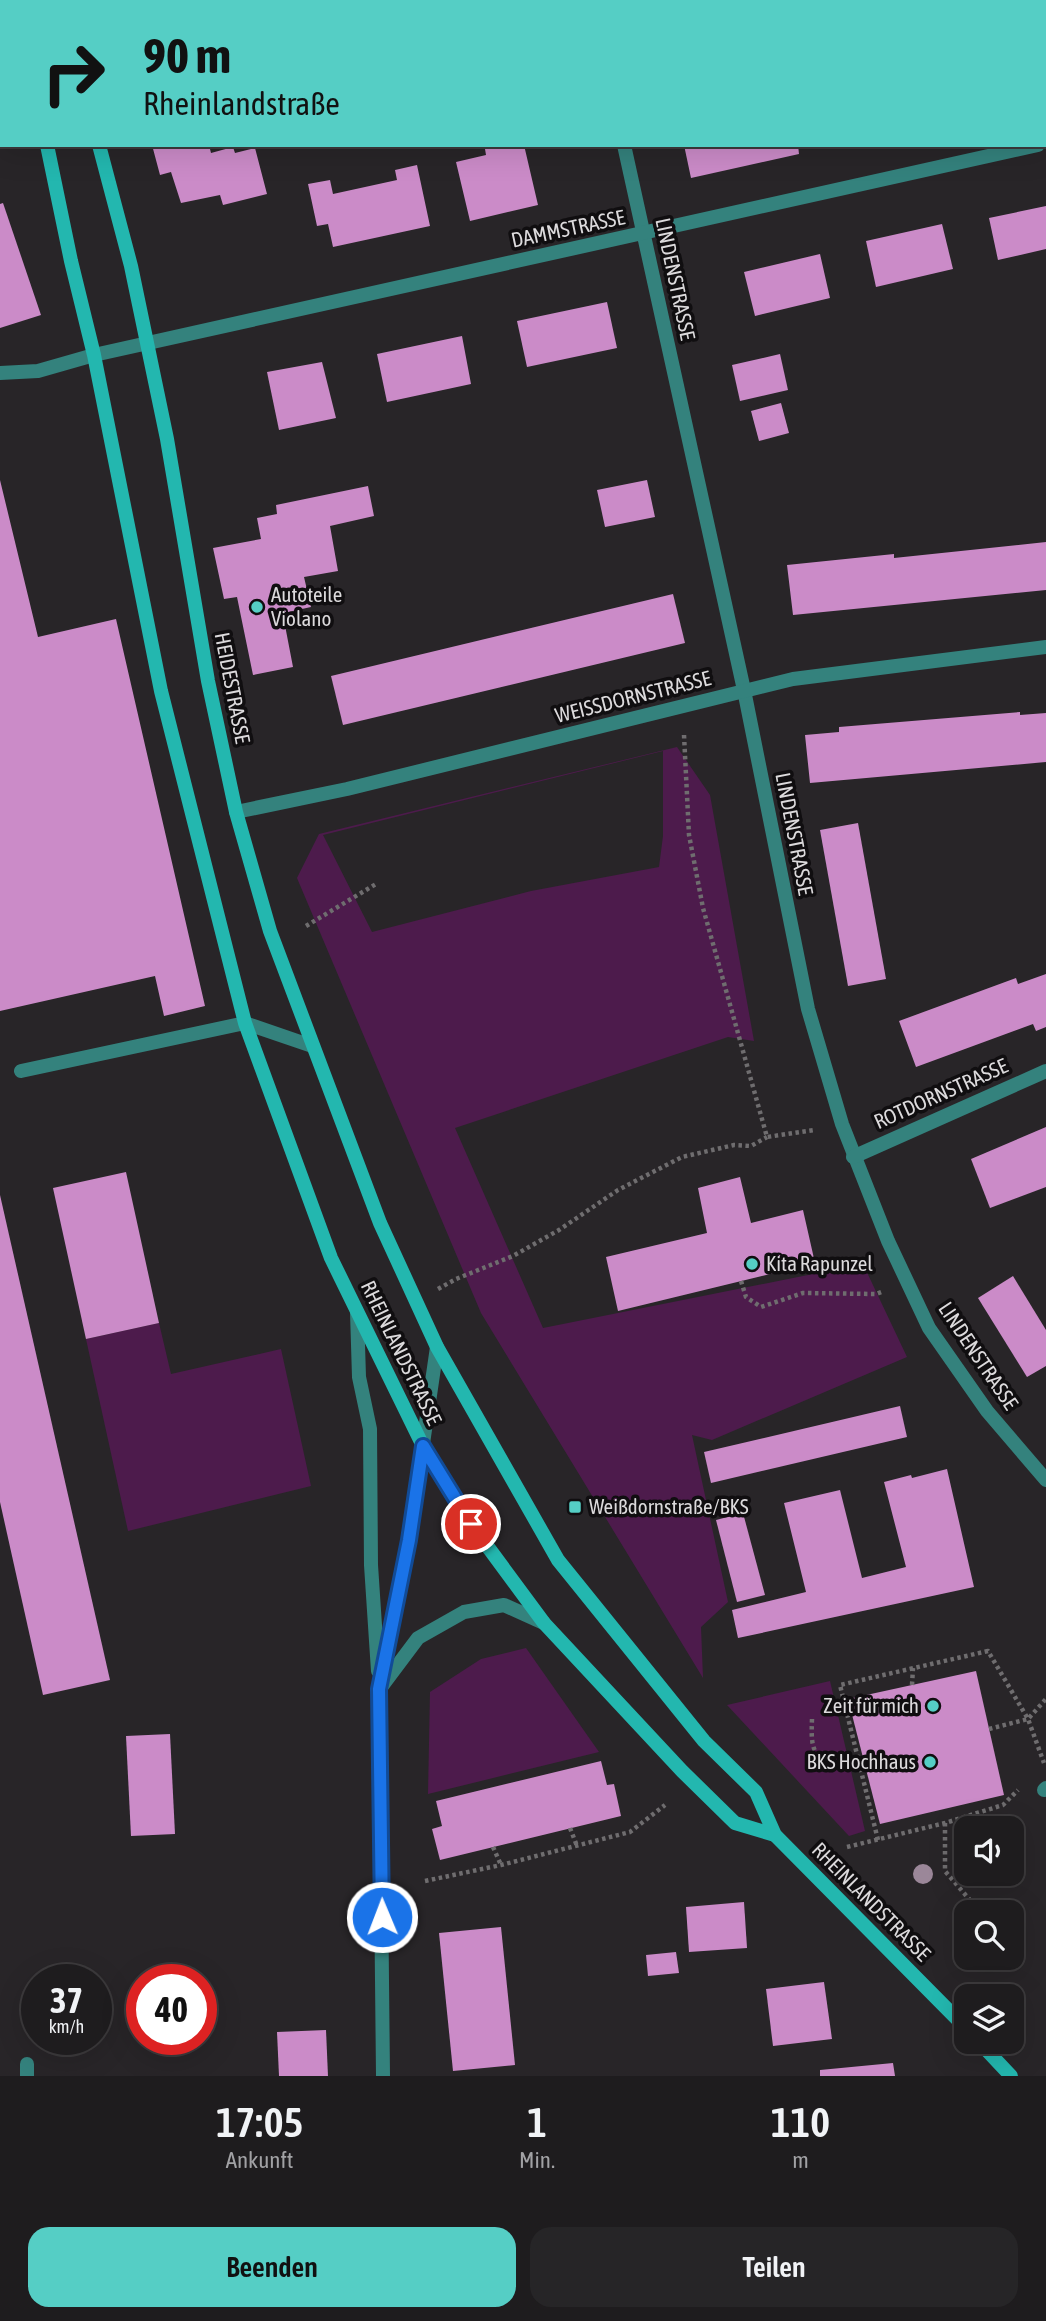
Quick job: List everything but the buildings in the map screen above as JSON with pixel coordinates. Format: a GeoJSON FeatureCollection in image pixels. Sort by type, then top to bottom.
{"type":"FeatureCollection","features":[{"type":"Feature","properties":{"kind":"main road"},"geometry":{"type":"LineString","coordinates":[[47,147],[94,355],[160,691],[244,1023]]}},
{"type":"Feature","properties":{"kind":"main road","name":"HEIDESTRASSE"},"geometry":{"type":"LineString","coordinates":[[100,147],[127,253],[167,439],[208,681],[236,812],[270,931],[380,1223]]}},
{"type":"Feature","properties":{"kind":"main road","name":"RHEINLANDSTRASSE"},"geometry":{"type":"LineString","coordinates":[[244,1023],[331,1258],[423,1446],[471,1524],[544,1623],[682,1771],[735,1823],[775,1835]]}},
{"type":"Feature","properties":{"kind":"main road","name":"RHEINLANDSTRASSE"},"geometry":{"type":"LineString","coordinates":[[380,1223],[437,1347],[558,1560],[704,1741],[756,1792],[775,1835],[954,2016]]}},
{"type":"Feature","properties":{"kind":"main road"},"geometry":{"type":"LineString","coordinates":[[990,2054],[1011,2076]]}},
{"type":"Feature","properties":{"kind":"street","name":"LINDENSTRASSE"},"geometry":{"type":"LineString","coordinates":[[624,147],[744,690],[808,1009],[853,1157],[888,1241],[929,1328],[987,1411],[1046,1480]]}},
{"type":"Feature","properties":{"kind":"street","name":"DAMMSTRASSE"},"geometry":{"type":"LineString","coordinates":[[0,373],[38,371],[94,355],[1029,147]]}},
{"type":"Feature","properties":{"kind":"street","name":"WEISSDORNSTRASSE"},"geometry":{"type":"LineString","coordinates":[[236,812],[347,789],[793,679],[1046,647]]}},
{"type":"Feature","properties":{"kind":"street"},"geometry":{"type":"LineString","coordinates":[[21,1071],[244,1023],[312,1046]]}},
{"type":"Feature","properties":{"kind":"street","name":"ROTDORNSTRASSE"},"geometry":{"type":"LineString","coordinates":[[853,1157],[1046,1071]]}},
{"type":"Feature","properties":{"kind":"street"},"geometry":{"type":"LineString","coordinates":[[357,1312],[359,1377],[370,1429],[371,1565],[379,1689],[383,2076]]}},
{"type":"Feature","properties":{"kind":"street"},"geometry":{"type":"LineString","coordinates":[[379,1689],[409,1540],[437,1347]]}},
{"type":"Feature","properties":{"kind":"street"},"geometry":{"type":"LineString","coordinates":[[379,1689],[418,1638],[464,1612],[504,1605],[544,1623]]}},
{"type":"Feature","properties":{"kind":"path"},"geometry":{"type":"LineString","coordinates":[[684,735],[689,835],[704,908],[767,1137]]}},
{"type":"Feature","properties":{"kind":"path"},"geometry":{"type":"LineString","coordinates":[[306,926],[376,884]]}},
{"type":"Feature","properties":{"kind":"path"},"geometry":{"type":"LineString","coordinates":[[417,1303],[456,1279],[525,1249],[559,1230],[618,1190],[682,1157],[734,1145],[751,1146],[767,1137],[814,1130]]}},
{"type":"Feature","properties":{"kind":"path"},"geometry":{"type":"LineString","coordinates":[[741,1281],[746,1297],[761,1307],[803,1293],[884,1291]]}},
{"type":"Feature","properties":{"kind":"path"},"geometry":{"type":"LineString","coordinates":[[878,1840],[840,1685],[988,1651],[1028,1719],[1044,1763],[1036,1772]]}},
{"type":"Feature","properties":{"kind":"path"},"geometry":{"type":"LineString","coordinates":[[912,1685],[913,1668]]}},
{"type":"Feature","properties":{"kind":"path"},"geometry":{"type":"LineString","coordinates":[[989,1729],[1028,1719],[1046,1699]]}},
{"type":"Feature","properties":{"kind":"path"},"geometry":{"type":"LineString","coordinates":[[812,1719],[811,1738],[816,1756],[823,1762],[851,1770],[860,1768]]}},
{"type":"Feature","properties":{"kind":"path"},"geometry":{"type":"LineString","coordinates":[[847,1847],[945,1823],[1003,1805],[1020,1788]]}},
{"type":"Feature","properties":{"kind":"path"},"geometry":{"type":"LineString","coordinates":[[425,1881],[501,1865],[630,1832],[665,1805]]}},
{"type":"Feature","properties":{"kind":"path"},"geometry":{"type":"LineString","coordinates":[[945,1823],[945,1871],[970,1900]]}},
{"type":"Feature","properties":{"kind":"path"},"geometry":{"type":"LineString","coordinates":[[570,1828],[577,1846]]}},
{"type":"Feature","properties":{"kind":"path"},"geometry":{"type":"LineString","coordinates":[[493,1847],[501,1865]]}},
{"type":"Feature","properties":{"kind":"shaded area"},"geometry":{"type":"Polygon","coordinates":[[[677,747],[710,795],[754,1041],[728,1037],[455,1128],[543,1328],[863,1264],[907,1357],[712,1440],[692,1435],[728,1602],[701,1627],[703,1678],[481,1313],[297,878],[319,834],[677,747]],[[663,751],[323,835],[372,932],[531,891],[659,867],[663,836],[663,751]]]}},
{"type":"Feature","properties":{"kind":"shaded area"},"geometry":{"type":"Polygon","coordinates":[[[159,1323],[171,1374],[281,1349],[311,1486],[128,1531],[86,1339],[159,1323]]]}},
{"type":"Feature","properties":{"kind":"shaded area"},"geometry":{"type":"Polygon","coordinates":[[[526,1648],[599,1752],[428,1794],[430,1692],[481,1659],[526,1648]]]}},
{"type":"Feature","properties":{"kind":"shaded area"},"geometry":{"type":"Polygon","coordinates":[[[830,1681],[865,1831],[849,1836],[727,1705],[830,1681]]]}},
{"type":"Feature","properties":{"kind":"place","name":"Autoteile Violano"},"geometry":{"type":"Point","coordinates":[257,607]}},
{"type":"Feature","properties":{"kind":"place","name":"Kita Rapunzel"},"geometry":{"type":"Point","coordinates":[752,1264]}},
{"type":"Feature","properties":{"kind":"place","name":"Weißdornstraße/BKS"},"geometry":{"type":"Point","coordinates":[575,1507]}},
{"type":"Feature","properties":{"kind":"place","name":"Zeit für mich"},"geometry":{"type":"Point","coordinates":[933,1706]}},
{"type":"Feature","properties":{"kind":"place","name":"BKS Hochhaus"},"geometry":{"type":"Point","coordinates":[930,1762]}},
{"type":"Feature","properties":{"kind":"route"},"geometry":{"type":"LineString","coordinates":[[382,1917],[379,1689],[409,1540],[423,1446],[471,1524]]}}]}
